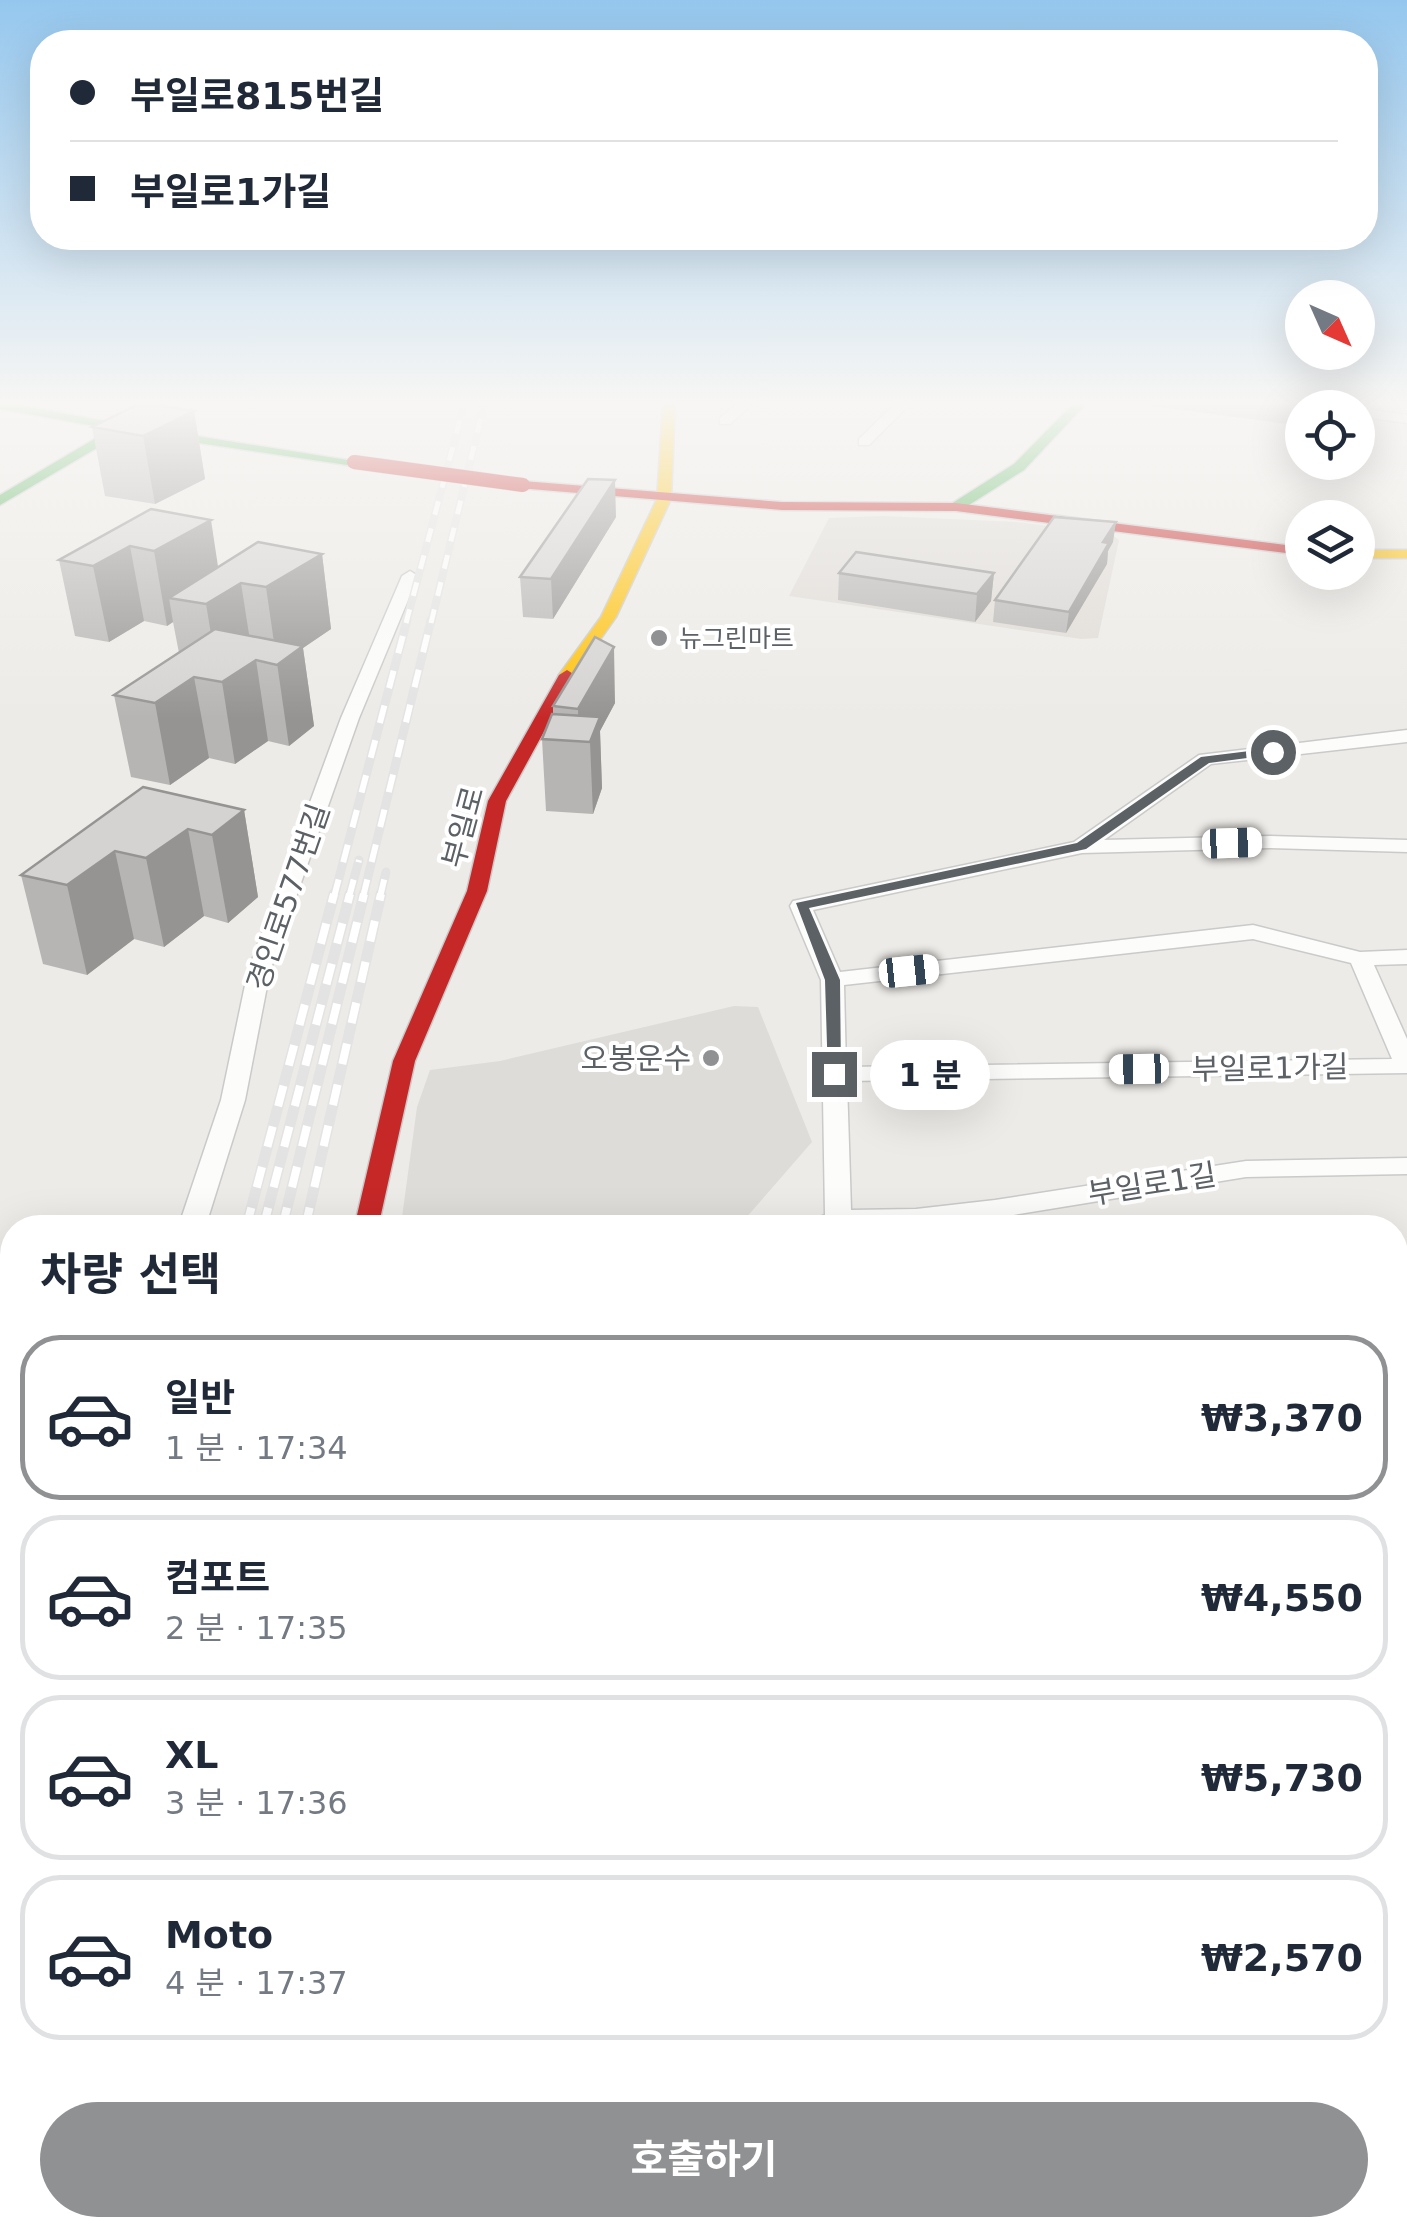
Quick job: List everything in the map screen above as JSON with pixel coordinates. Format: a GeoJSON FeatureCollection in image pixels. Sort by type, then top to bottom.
{"type":"FeatureCollection","features":[{"type":"Feature","properties":{"kind":"street","name":"부일로"},"geometry":{"type":"LineString","coordinates":[[369,1215],[404,1061],[477,890],[497,800],[557,690],[608,617],[659,509]]}},
{"type":"Feature","properties":{"kind":"street"},"geometry":{"type":"LineString","coordinates":[[975,509],[1285,549]]}},
{"type":"Feature","properties":{"kind":"street"},"geometry":{"type":"LineString","coordinates":[[1375,554],[1407,554]]}},
{"type":"Feature","properties":{"kind":"street","name":"경인로577번길"},"geometry":{"type":"LineString","coordinates":[[195,1215],[232,1100],[258,971],[350,718],[410,576]]}},
{"type":"Feature","properties":{"kind":"street"},"geometry":{"type":"LineString","coordinates":[[1082,846],[1206,760],[1407,736]]}},
{"type":"Feature","properties":{"kind":"street"},"geometry":{"type":"LineString","coordinates":[[830,1215],[832,980],[801,906],[1082,846],[1270,842],[1407,846]]}},
{"type":"Feature","properties":{"kind":"street"},"geometry":{"type":"LineString","coordinates":[[832,980],[1253,932],[1360,959],[1407,957]]}},
{"type":"Feature","properties":{"kind":"street","name":"부일로1가길"},"geometry":{"type":"LineString","coordinates":[[834,1074],[1407,1066],[1360,959]]}},
{"type":"Feature","properties":{"kind":"street","name":"부일로1길"},"geometry":{"type":"LineString","coordinates":[[946,1215],[1246,1170],[1407,1166]]}},
{"type":"Feature","properties":{"kind":"shaded area"},"geometry":{"type":"Polygon","coordinates":[[[883,516],[1017,522],[1111,534],[1119,540],[1098,638],[1081,639],[789,596],[829,518],[883,516]]]}},
{"type":"Feature","properties":{"kind":"shaded area"},"geometry":{"type":"Polygon","coordinates":[[[734,1006],[758,1007],[812,1142],[748,1215],[402,1215],[417,1107],[430,1070],[500,1061],[734,1006]]]}},
{"type":"Feature","properties":{"kind":"building"},"geometry":{"type":"Polygon","coordinates":[[[150,509],[211,520],[154,551],[130,546],[93,566],[59,560],[150,509]]]}},
{"type":"Feature","properties":{"kind":"building"},"geometry":{"type":"Polygon","coordinates":[[[567,509],[596,509],[551,579],[520,577],[567,509]]]}},
{"type":"Feature","properties":{"kind":"building"},"geometry":{"type":"Polygon","coordinates":[[[1054,517],[1116,522],[1103,542],[1109,543],[1069,612],[995,600],[1054,517]]]}},
{"type":"Feature","properties":{"kind":"building"},"geometry":{"type":"Polygon","coordinates":[[[258,542],[322,554],[266,587],[241,583],[206,604],[169,598],[258,542]]]}},
{"type":"Feature","properties":{"kind":"building"},"geometry":{"type":"Polygon","coordinates":[[[856,552],[994,573],[977,594],[839,573],[856,552]]]}},
{"type":"Feature","properties":{"kind":"building"},"geometry":{"type":"Polygon","coordinates":[[[215,629],[303,646],[277,665],[256,660],[222,682],[194,677],[155,703],[114,695],[215,629]]]}},
{"type":"Feature","properties":{"kind":"building"},"geometry":{"type":"Polygon","coordinates":[[[595,637],[614,647],[578,709],[553,706],[595,637]]]}},
{"type":"Feature","properties":{"kind":"building"},"geometry":{"type":"Polygon","coordinates":[[[552,714],[600,717],[590,742],[542,739],[552,714]]]}},
{"type":"Feature","properties":{"kind":"building"},"geometry":{"type":"Polygon","coordinates":[[[143,787],[244,810],[212,835],[188,829],[146,858],[115,851],[67,885],[21,875],[143,787]]]}},
{"type":"Feature","properties":{"kind":"railway"},"geometry":{"type":"LineString","coordinates":[[406,623],[436,509]]}},
{"type":"Feature","properties":{"kind":"railway"},"geometry":{"type":"LineString","coordinates":[[431,623],[459,509]]}},
{"type":"Feature","properties":{"kind":"railway"},"geometry":{"type":"LineString","coordinates":[[334,897],[407,620]]}},
{"type":"Feature","properties":{"kind":"railway"},"geometry":{"type":"LineString","coordinates":[[363,897],[431,620]]}},
{"type":"Feature","properties":{"kind":"railway"},"geometry":{"type":"LineString","coordinates":[[349,897],[359,860]]}},
{"type":"Feature","properties":{"kind":"railway"},"geometry":{"type":"LineString","coordinates":[[380,897],[386,872]]}},
{"type":"Feature","properties":{"kind":"railway"},"geometry":{"type":"LineString","coordinates":[[249,1215],[334,894]]}},
{"type":"Feature","properties":{"kind":"railway"},"geometry":{"type":"LineString","coordinates":[[266,1215],[350,894]]}},
{"type":"Feature","properties":{"kind":"railway"},"geometry":{"type":"LineString","coordinates":[[285,1215],[364,894]]}},
{"type":"Feature","properties":{"kind":"railway"},"geometry":{"type":"LineString","coordinates":[[308,1215],[381,894]]}},
{"type":"Feature","properties":{"kind":"traffic: slow"},"geometry":{"type":"LineString","coordinates":[[567,675],[608,617],[659,509]]}},
{"type":"Feature","properties":{"kind":"traffic: slow"},"geometry":{"type":"LineString","coordinates":[[1375,554],[1407,554]]}},
{"type":"Feature","properties":{"kind":"traffic: jam"},"geometry":{"type":"LineString","coordinates":[[975,509],[1285,549]]}},
{"type":"Feature","properties":{"kind":"traffic: jam"},"geometry":{"type":"LineString","coordinates":[[369,1215],[404,1061],[477,891],[497,801],[567,675]]}},
{"type":"Feature","properties":{"kind":"place","name":"뉴그린마트"},"geometry":{"type":"Point","coordinates":[659,638]}},
{"type":"Feature","properties":{"kind":"place","name":"오봉운수"},"geometry":{"type":"Point","coordinates":[711,1058]}},
{"type":"Feature","properties":{"kind":"route"},"geometry":{"type":"LineString","coordinates":[[834,1074],[832,980],[801,906],[927,876],[1082,846],[1206,760],[1273,752]]}}]}
